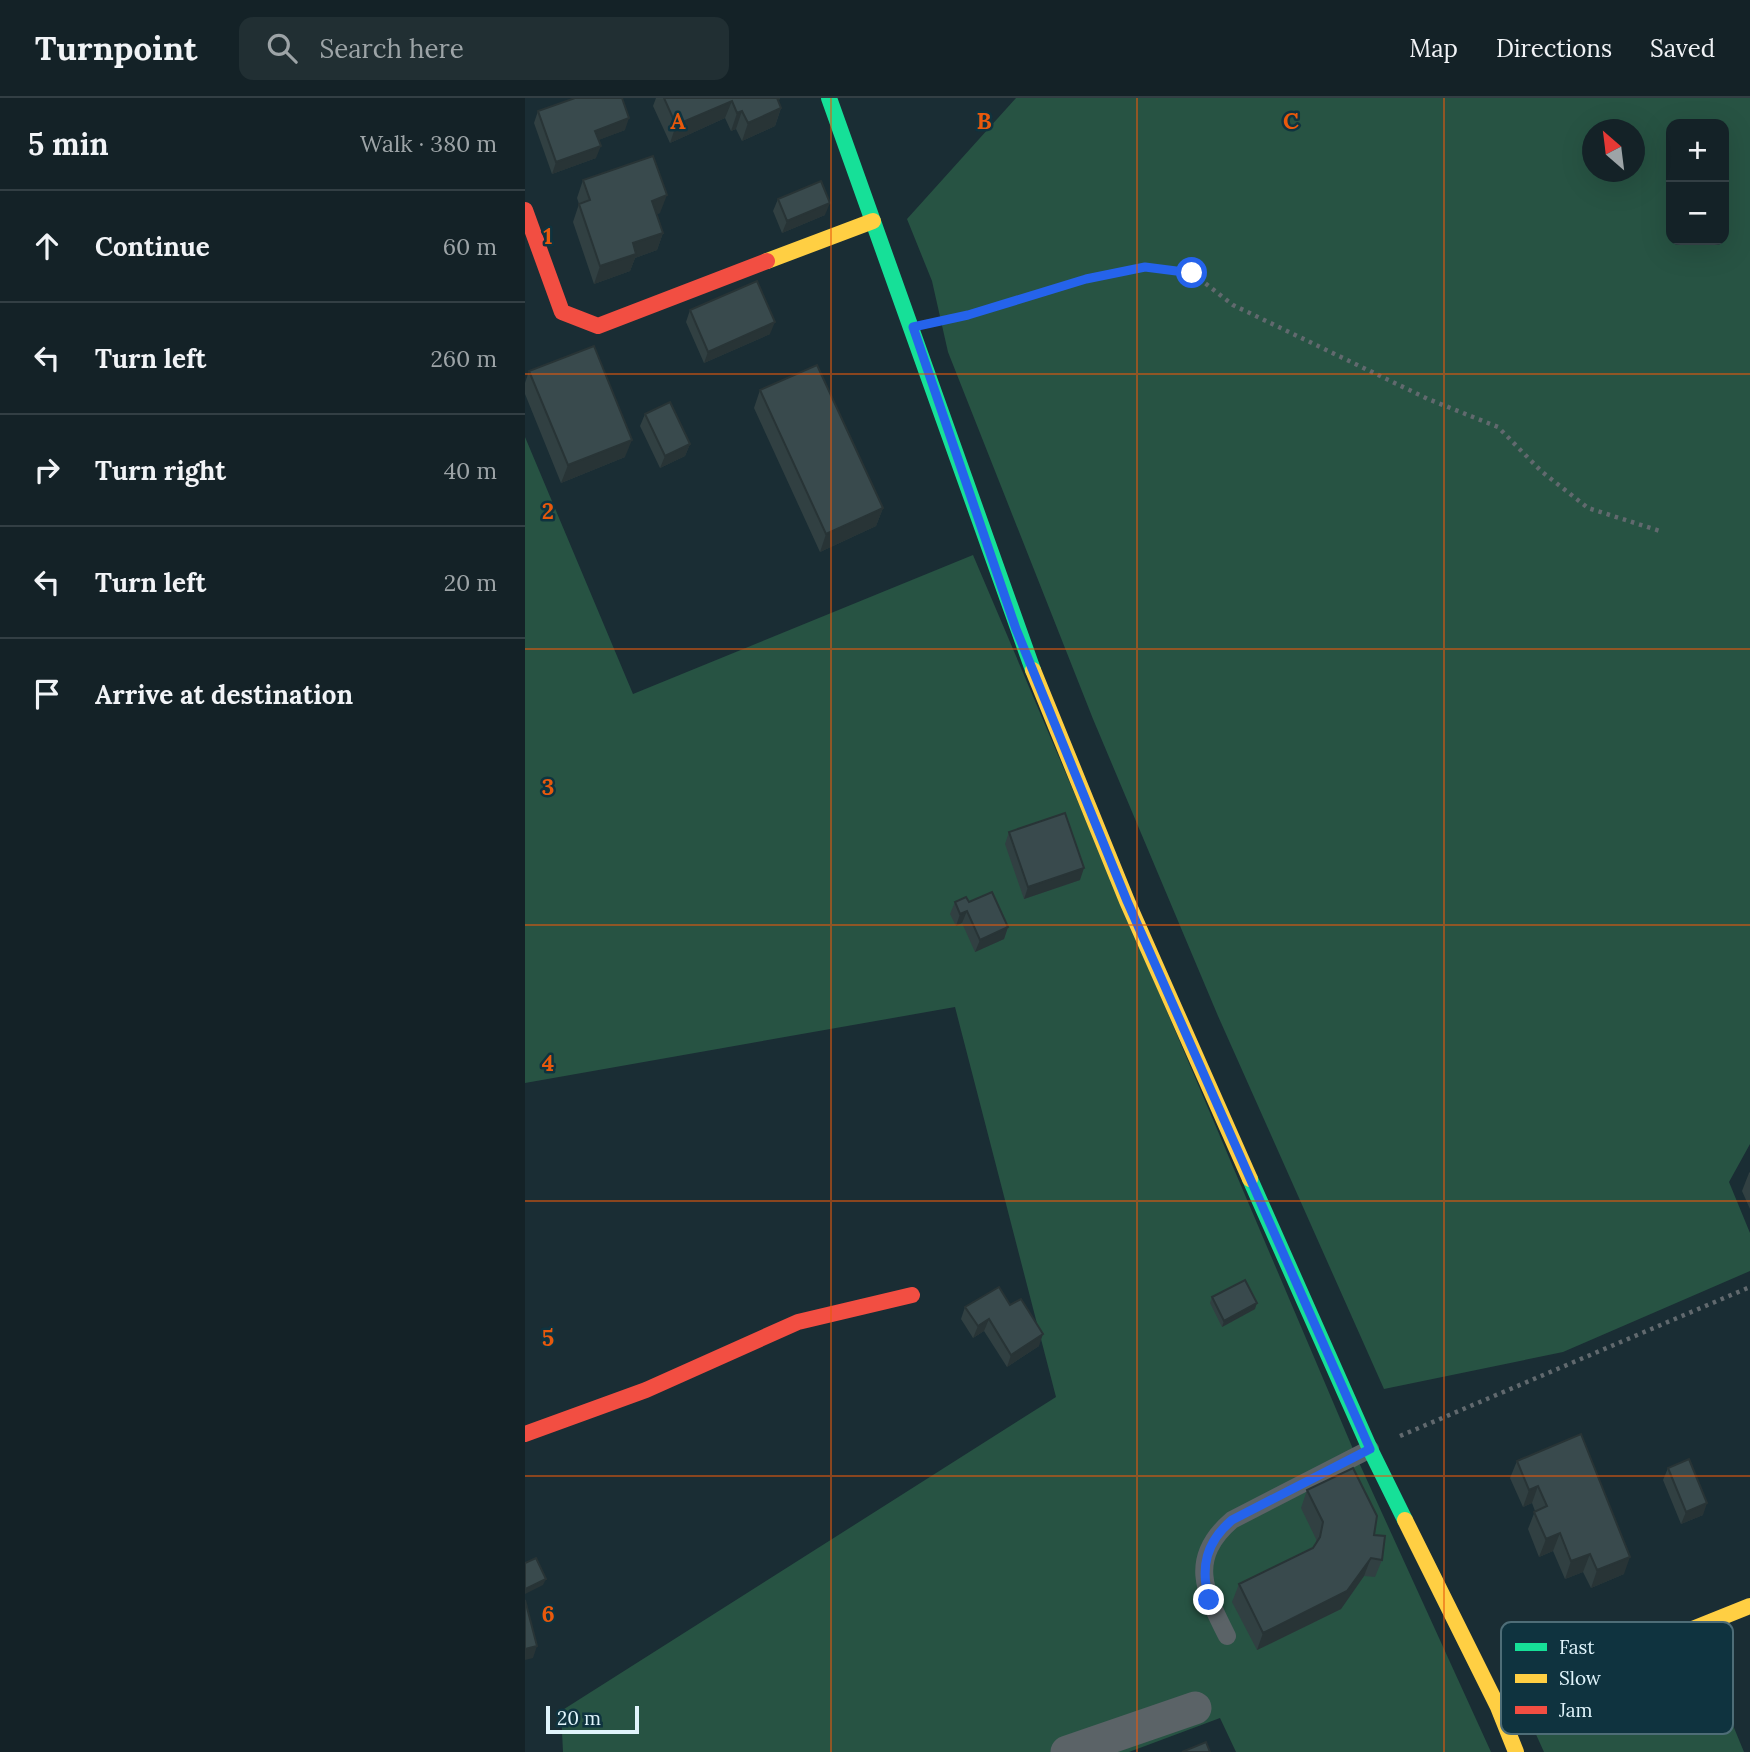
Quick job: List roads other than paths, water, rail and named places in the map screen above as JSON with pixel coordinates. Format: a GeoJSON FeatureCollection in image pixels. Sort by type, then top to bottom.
{"type":"FeatureCollection","features":[{"type":"Feature","properties":{"kind":"street"},"geometry":{"type":"LineString","coordinates":[[829,98],[913,327],[1016,629],[1127,901],[1370,1449],[1501,1714]]}},
{"type":"Feature","properties":{"kind":"street"},"geometry":{"type":"LineString","coordinates":[[525,210],[562,312],[598,326],[873,221]]}},
{"type":"Feature","properties":{"kind":"street"},"geometry":{"type":"LineString","coordinates":[[525,1434],[646,1390],[798,1322],[912,1295]]}},
{"type":"Feature","properties":{"kind":"street"},"geometry":{"type":"LineString","coordinates":[[1710,1622],[1750,1606]]}},
{"type":"Feature","properties":{"kind":"street"},"geometry":{"type":"LineString","coordinates":[[1067,1752],[1195,1708]]}},
{"type":"Feature","properties":{"kind":"street"},"geometry":{"type":"LineString","coordinates":[[1509,1734],[1517,1752]]}},
{"type":"Feature","properties":{"kind":"lane"},"geometry":{"type":"LineString","coordinates":[[1227,1636],[1209,1600],[1204,1582],[1204,1564],[1218,1532],[1232,1520],[1370,1449]]}}]}
